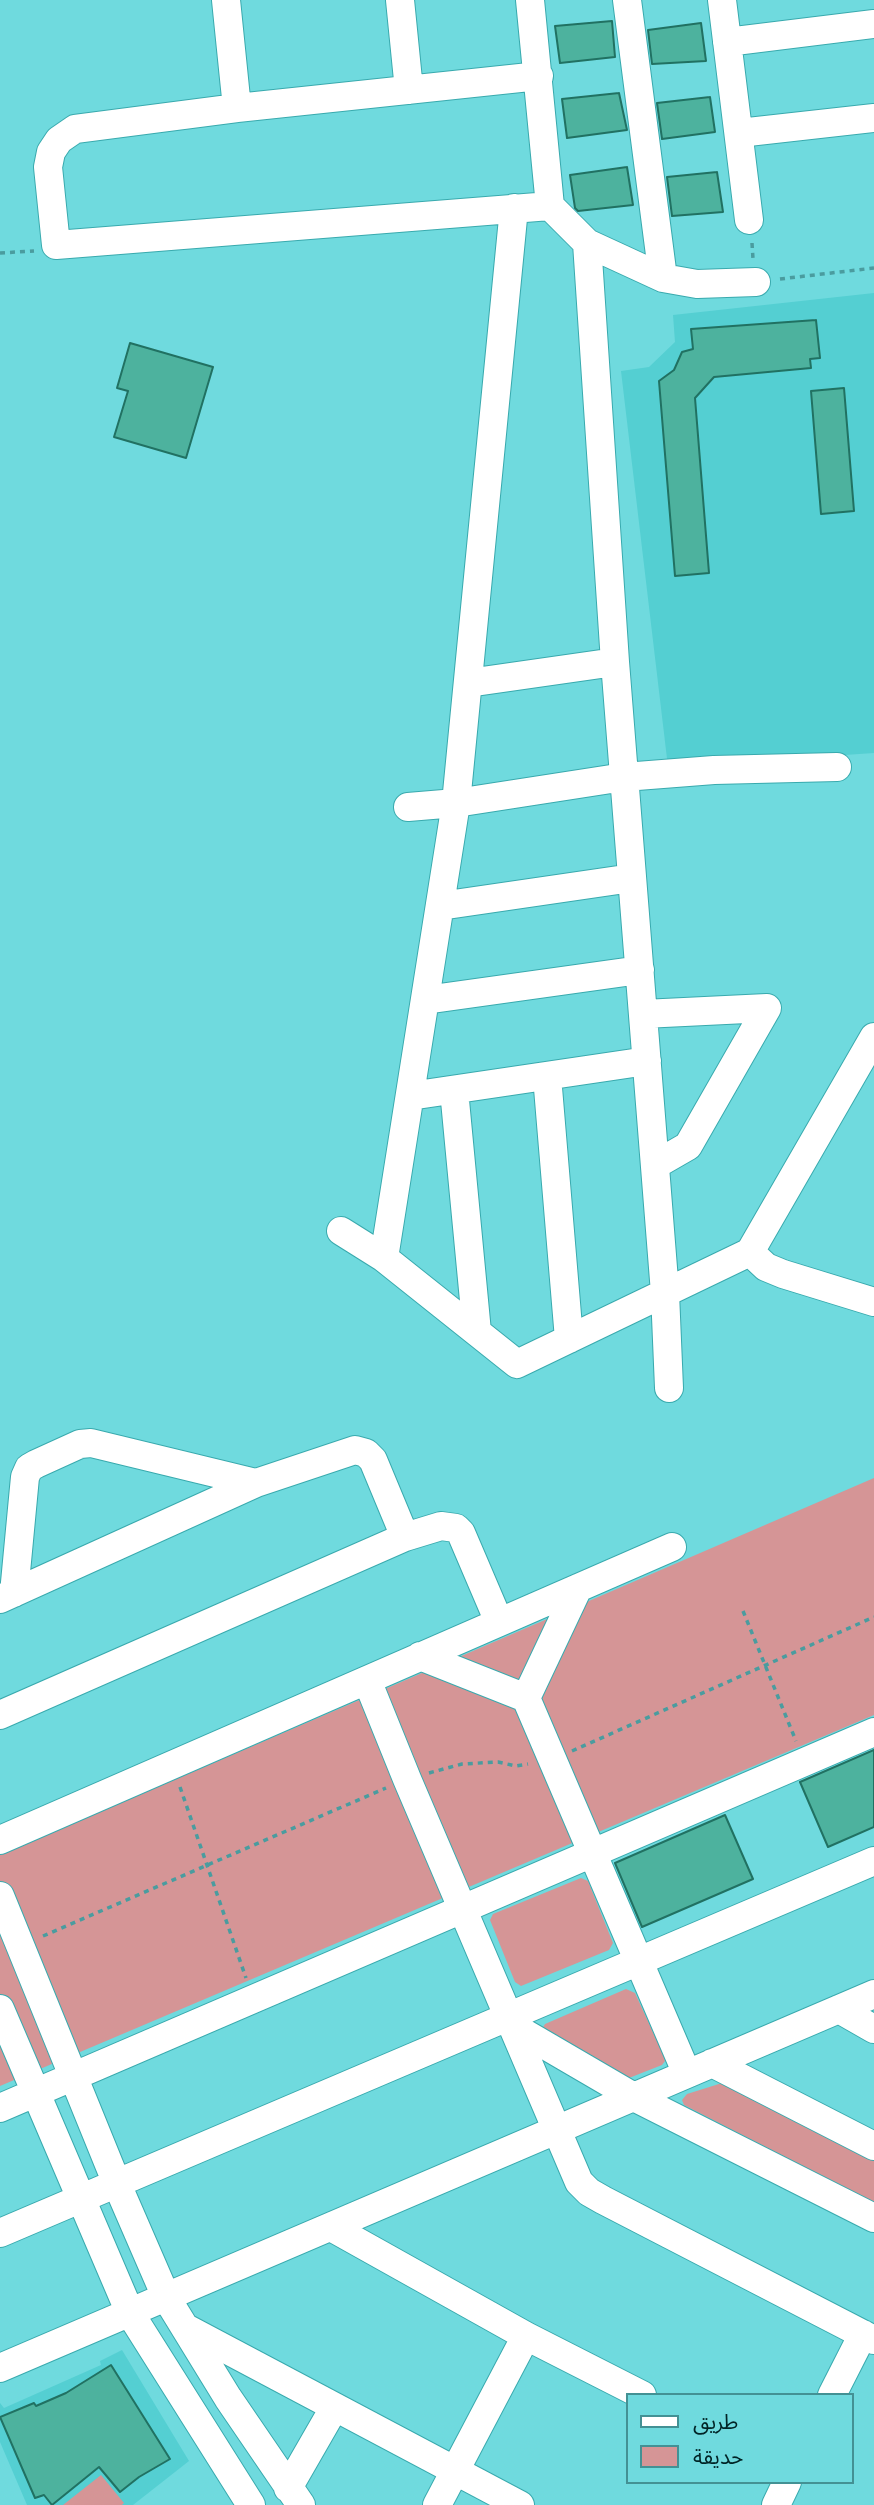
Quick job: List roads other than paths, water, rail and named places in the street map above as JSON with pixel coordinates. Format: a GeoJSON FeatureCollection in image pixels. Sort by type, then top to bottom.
{"type":"FeatureCollection","features":[{"type":"Feature","properties":{"kind":"street"},"geometry":{"type":"LineString","coordinates":[[226,0],[237,108]]}},
{"type":"Feature","properties":{"kind":"street"},"geometry":{"type":"LineString","coordinates":[[400,0],[409,90]]}},
{"type":"Feature","properties":{"kind":"street"},"geometry":{"type":"LineString","coordinates":[[530,0],[550,206],[587,243],[663,278],[697,285],[756,282]]}},
{"type":"Feature","properties":{"kind":"street"},"geometry":{"type":"LineString","coordinates":[[627,0],[663,278]]}},
{"type":"Feature","properties":{"kind":"street"},"geometry":{"type":"LineString","coordinates":[[722,0],[749,220]]}},
{"type":"Feature","properties":{"kind":"street"},"geometry":{"type":"LineString","coordinates":[[727,42],[874,24]]}},
{"type":"Feature","properties":{"kind":"street"},"geometry":{"type":"LineString","coordinates":[[539,76],[237,108],[75,129],[59,140],[51,152],[48,167],[56,245],[550,206]]}},
{"type":"Feature","properties":{"kind":"street"},"geometry":{"type":"LineString","coordinates":[[739,133],[874,118]]}},
{"type":"Feature","properties":{"kind":"street"},"geometry":{"type":"LineString","coordinates":[[384,1258],[457,803],[514,208]]}},
{"type":"Feature","properties":{"kind":"street"},"geometry":{"type":"LineString","coordinates":[[587,243],[615,662],[666,1293],[669,1388]]}},
{"type":"Feature","properties":{"kind":"street"},"geometry":{"type":"LineString","coordinates":[[468,683],[615,662]]}},
{"type":"Feature","properties":{"kind":"street"},"geometry":{"type":"LineString","coordinates":[[408,807],[457,803],[624,777],[714,770],[837,768]]}},
{"type":"Feature","properties":{"kind":"street"},"geometry":{"type":"LineString","coordinates":[[440,906],[632,878]]}},
{"type":"Feature","properties":{"kind":"street"},"geometry":{"type":"LineString","coordinates":[[425,1000],[640,970]]}},
{"type":"Feature","properties":{"kind":"street"},"geometry":{"type":"LineString","coordinates":[[643,1014],[767,1008],[688,1146],[655,1166]]}},
{"type":"Feature","properties":{"kind":"street"},"geometry":{"type":"LineString","coordinates":[[341,1231],[384,1258],[517,1364],[750,1252],[874,1037]]}},
{"type":"Feature","properties":{"kind":"street"},"geometry":{"type":"LineString","coordinates":[[410,1096],[647,1061]]}},
{"type":"Feature","properties":{"kind":"street"},"geometry":{"type":"LineString","coordinates":[[547,1076],[569,1339]]}},
{"type":"Feature","properties":{"kind":"street"},"geometry":{"type":"LineString","coordinates":[[454,1090],[477,1332]]}},
{"type":"Feature","properties":{"kind":"street"},"geometry":{"type":"LineString","coordinates":[[750,1252],[766,1267],[783,1274],[874,1302]]}},
{"type":"Feature","properties":{"kind":"street"},"geometry":{"type":"LineString","coordinates":[[7,1596],[25,1477],[29,1468],[80,1444],[91,1443],[256,1483]]}},
{"type":"Feature","properties":{"kind":"street"},"geometry":{"type":"LineString","coordinates":[[7,1596],[256,1483],[355,1450],[361,1450],[373,1460],[405,1537]]}},
{"type":"Feature","properties":{"kind":"street"},"geometry":{"type":"LineString","coordinates":[[0,1715],[405,1537],[441,1525],[456,1528],[461,1533],[499,1622]]}},
{"type":"Feature","properties":{"kind":"street"},"geometry":{"type":"LineString","coordinates":[[0,1840],[672,1547]]}},
{"type":"Feature","properties":{"kind":"street"},"geometry":{"type":"LineString","coordinates":[[526,1698],[578,1588]]}},
{"type":"Feature","properties":{"kind":"street"},"geometry":{"type":"LineString","coordinates":[[421,1656],[526,1698],[638,1961],[699,2069],[874,2146]]}},
{"type":"Feature","properties":{"kind":"street"},"geometry":{"type":"LineString","coordinates":[[367,1679],[579,2182],[589,2192],[868,2337],[833,2393]]}},
{"type":"Feature","properties":{"kind":"street"},"geometry":{"type":"LineString","coordinates":[[0,2108],[874,1732]]}},
{"type":"Feature","properties":{"kind":"street"},"geometry":{"type":"LineString","coordinates":[[0,2233],[511,2021],[638,1961],[874,1861]]}},
{"type":"Feature","properties":{"kind":"street"},"geometry":{"type":"LineString","coordinates":[[0,1896],[73,2078],[166,2297],[228,2398],[294,2497]]}},
{"type":"Feature","properties":{"kind":"street"},"geometry":{"type":"LineString","coordinates":[[0,2368],[874,1994]]}},
{"type":"Feature","properties":{"kind":"street"},"geometry":{"type":"LineString","coordinates":[[0,2009],[130,2313],[251,2505]]}},
{"type":"Feature","properties":{"kind":"street"},"geometry":{"type":"LineString","coordinates":[[839,2009],[874,2029]]}},
{"type":"Feature","properties":{"kind":"street"},"geometry":{"type":"LineString","coordinates":[[511,2021],[634,2097],[874,2218]]}},
{"type":"Feature","properties":{"kind":"street"},"geometry":{"type":"LineString","coordinates":[[331,2227],[526,2336],[638,2393]]}},
{"type":"Feature","properties":{"kind":"street"},"geometry":{"type":"LineString","coordinates":[[186,2328],[520,2505]]}},
{"type":"Feature","properties":{"kind":"street"},"geometry":{"type":"LineString","coordinates":[[437,2505],[526,2336]]}},
{"type":"Feature","properties":{"kind":"street"},"geometry":{"type":"LineString","coordinates":[[294,2497],[334,2407]]}},
{"type":"Feature","properties":{"kind":"street"},"geometry":{"type":"LineString","coordinates":[[776,2505],[786,2484]]}}]}
